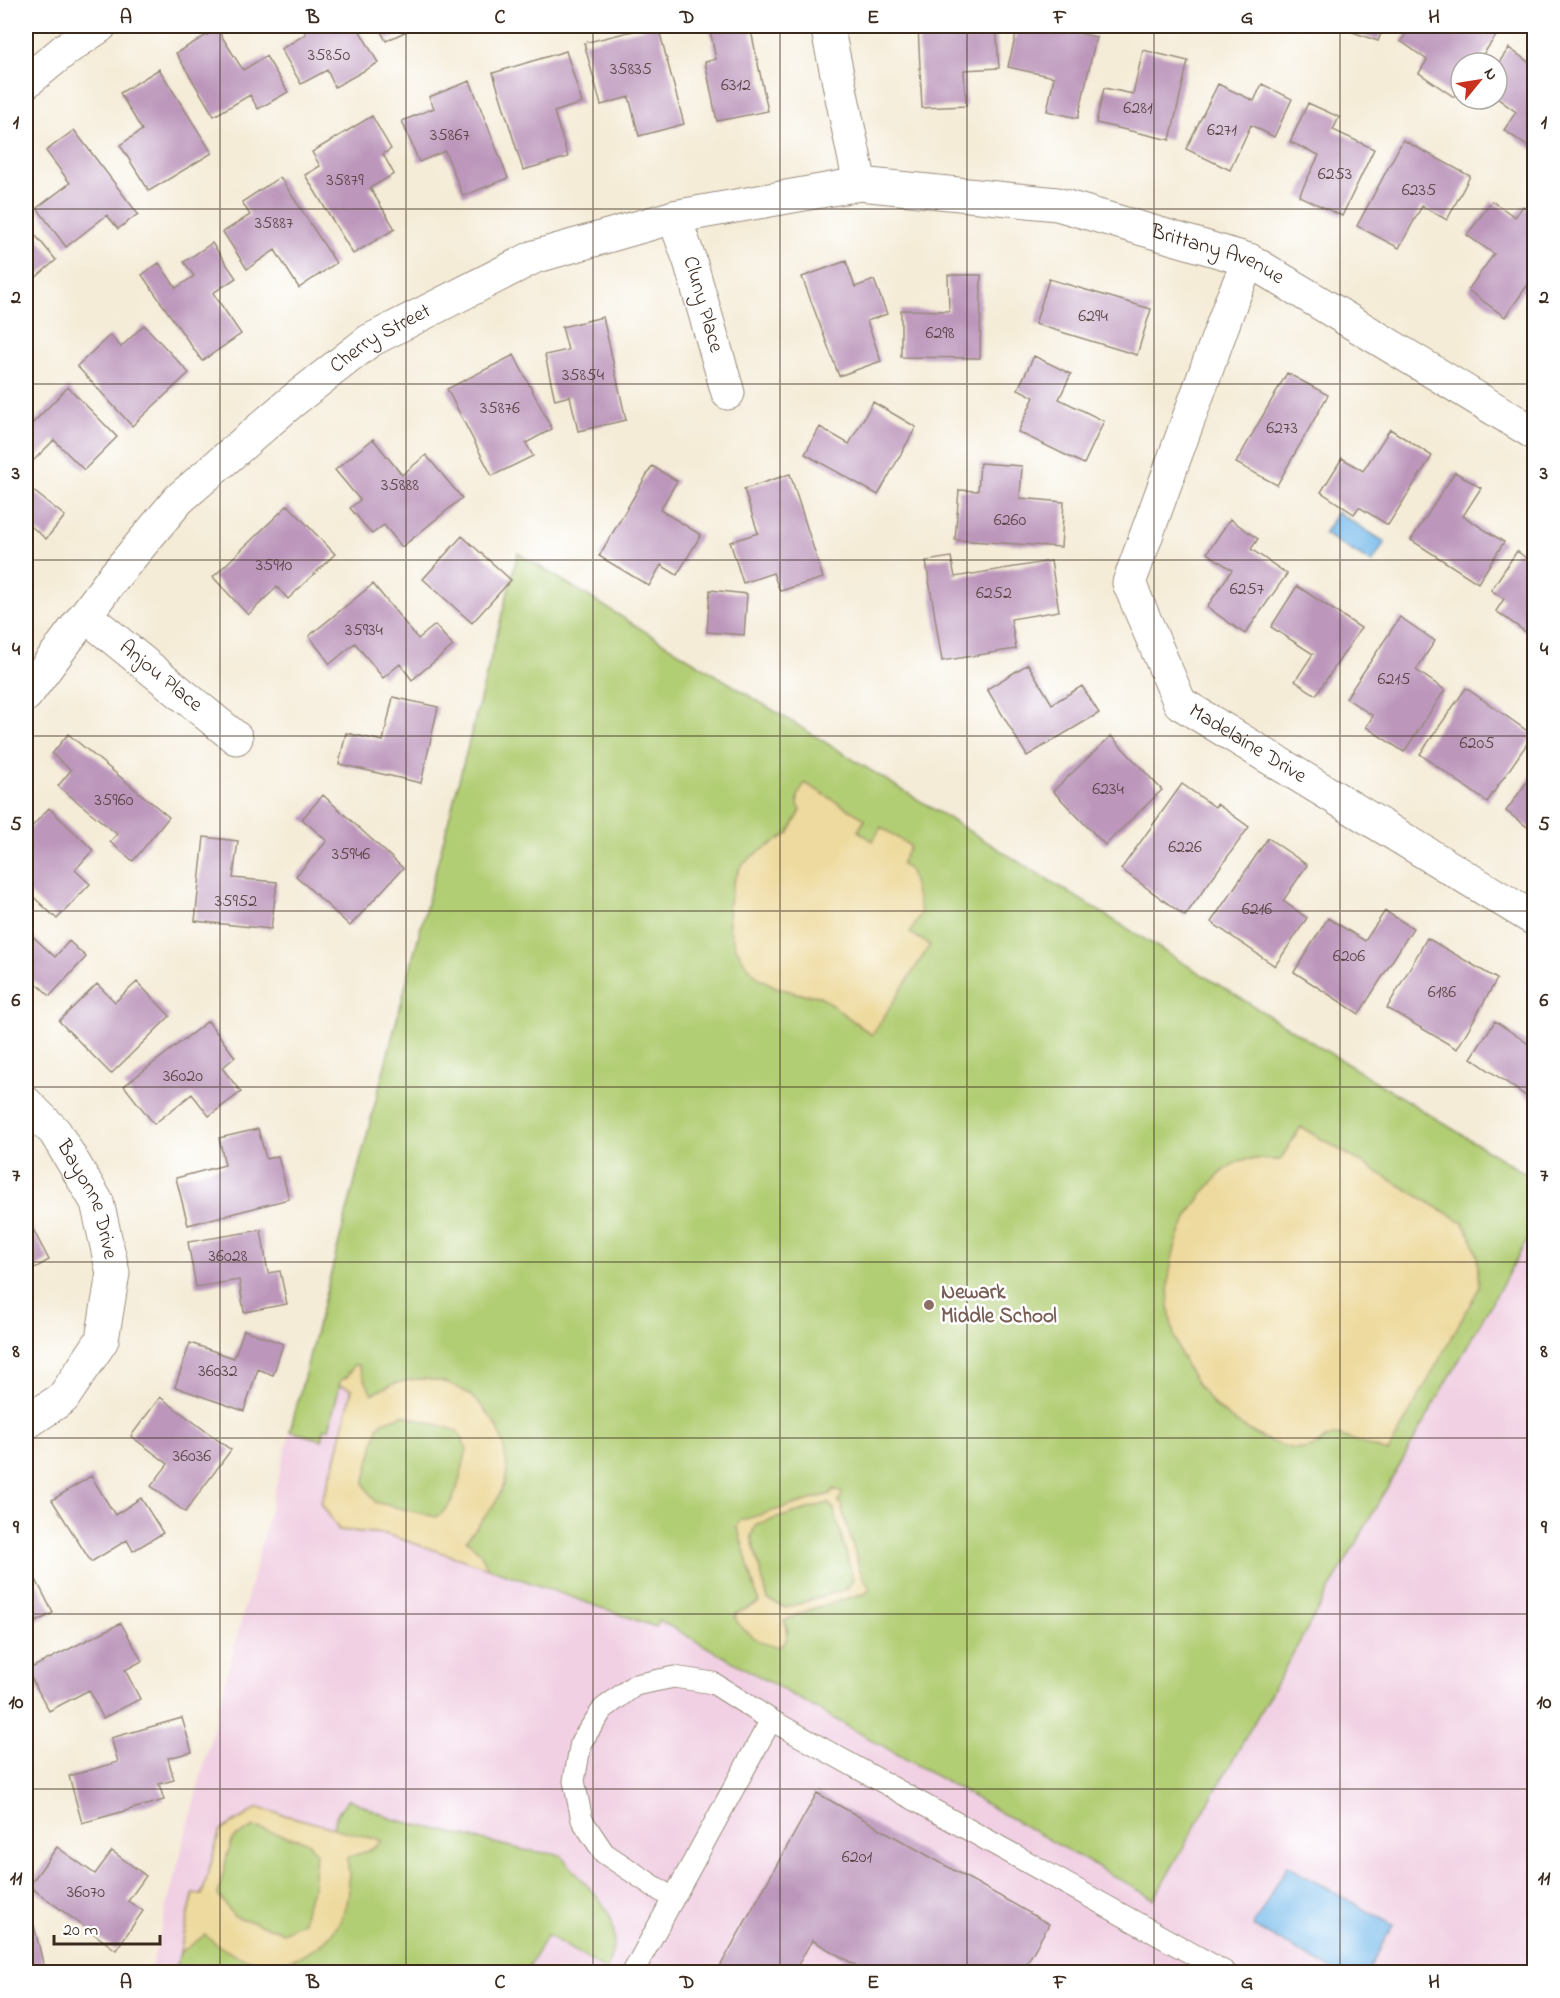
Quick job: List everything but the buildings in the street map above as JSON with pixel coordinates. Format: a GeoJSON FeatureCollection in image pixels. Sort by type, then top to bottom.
{"type":"FeatureCollection","features":[{"type":"Feature","properties":{"kind":"street"},"geometry":{"type":"LineString","coordinates":[[26,82],[66,49],[100,26]]}},
{"type":"Feature","properties":{"kind":"street"},"geometry":{"type":"LineString","coordinates":[[827,26],[860,184]]}},
{"type":"Feature","properties":{"kind":"street","name":"Cherry Street"},"geometry":{"type":"LineString","coordinates":[[26,695],[112,579],[179,499],[290,403],[369,341],[534,257],[674,217],[860,184]]}},
{"type":"Feature","properties":{"kind":"street","name":"Brittany Avenue"},"geometry":{"type":"LineString","coordinates":[[860,184],[1057,204],[1249,260],[1534,434]]}},
{"type":"Feature","properties":{"kind":"street","name":"Cluny Place"},"geometry":{"type":"LineString","coordinates":[[674,217],[690,261],[728,393]]}},
{"type":"Feature","properties":{"kind":"street","name":"Madelaine Drive"},"geometry":{"type":"LineString","coordinates":[[1249,260],[1231,302],[1129,583],[1180,704],[1534,919]]}},
{"type":"Feature","properties":{"kind":"street","name":"Anjou Place"},"geometry":{"type":"LineString","coordinates":[[86,616],[236,738]]}},
{"type":"Feature","properties":{"kind":"street","name":"Bayonne Drive"},"geometry":{"type":"LineString","coordinates":[[26,1103],[55,1132],[97,1202],[113,1273],[102,1340],[63,1398],[26,1423]]}},
{"type":"Feature","properties":{"kind":"lane"},"geometry":{"type":"LineString","coordinates":[[673,1899],[604,1853],[582,1820],[574,1781],[581,1742],[603,1708],[635,1685],[674,1677],[713,1683],[771,1720],[1225,1972]]}},
{"type":"Feature","properties":{"kind":"lane"},"geometry":{"type":"LineString","coordinates":[[633,1972],[771,1720]]}},
{"type":"Feature","properties":{"kind":"shaded area","name":"Newark Middle School"},"geometry":{"type":"Polygon","coordinates":[[[518,553],[1534,1179],[1534,1972],[150,1972],[518,553]]]}},
{"type":"Feature","properties":{"kind":"green space"},"geometry":{"type":"Polygon","coordinates":[[[518,553],[1534,1179],[1534,1228],[1154,1899],[659,1620],[656,1627],[386,1534],[339,1530],[321,1503],[346,1418],[354,1365],[347,1377],[341,1380],[329,1429],[325,1428],[322,1440],[290,1431],[518,553]],[[801,810],[788,834],[741,866],[733,884],[795,993],[820,996],[872,1035],[909,933],[900,864],[858,830],[865,820],[801,810]],[[1301,1127],[1280,1160],[1253,1159],[1192,1208],[1179,1236],[1171,1270],[1212,1404],[1261,1438],[1318,1445],[1331,1436],[1338,1435],[1388,1452],[1477,1256],[1471,1236],[1462,1222],[1301,1127]],[[834,1489],[830,1494],[746,1520],[741,1519],[738,1528],[759,1603],[737,1613],[735,1618],[788,1632],[784,1621],[808,1610],[862,1594],[870,1589],[860,1571],[834,1489]]]}},
{"type":"Feature","properties":{"kind":"green space"},"geometry":{"type":"Polygon","coordinates":[[[828,1503],[834,1509],[854,1579],[847,1589],[785,1608],[768,1600],[751,1536],[756,1524],[828,1503]]]}},
{"type":"Feature","properties":{"kind":"green space"},"geometry":{"type":"Polygon","coordinates":[[[349,1799],[392,1819],[524,1850],[561,1855],[595,1895],[611,1919],[614,1933],[613,1950],[606,1970],[547,1935],[526,1972],[175,1972],[194,1893],[202,1895],[220,1831],[258,1808],[333,1828],[337,1814],[349,1799]]]}},
{"type":"Feature","properties":{"kind":"sand"},"geometry":{"type":"Polygon","coordinates":[[[805,783],[865,819],[858,831],[873,841],[881,827],[910,846],[901,864],[910,871],[921,912],[910,933],[930,945],[872,1035],[820,996],[796,993],[776,987],[759,978],[745,963],[735,946],[729,927],[728,907],[733,884],[741,866],[788,834],[801,811],[799,793],[805,783]]]}},
{"type":"Feature","properties":{"kind":"sand"},"geometry":{"type":"Polygon","coordinates":[[[1301,1127],[1462,1222],[1471,1236],[1477,1256],[1479,1288],[1388,1452],[1338,1435],[1306,1449],[1286,1447],[1245,1428],[1217,1407],[1196,1382],[1180,1353],[1171,1322],[1168,1289],[1173,1257],[1184,1225],[1202,1195],[1220,1174],[1237,1162],[1252,1159],[1280,1160],[1301,1127]]]}},
{"type":"Feature","properties":{"kind":"sand"},"geometry":{"type":"Polygon","coordinates":[[[354,1365],[358,1365],[372,1394],[393,1384],[410,1380],[440,1381],[467,1393],[489,1415],[502,1440],[507,1473],[503,1487],[494,1503],[466,1540],[479,1551],[488,1568],[386,1534],[339,1530],[321,1503],[334,1466],[352,1389],[339,1385],[341,1380],[347,1377],[354,1365]],[[403,1415],[383,1422],[378,1427],[364,1484],[375,1502],[436,1517],[443,1512],[454,1496],[467,1449],[459,1433],[403,1415]]]}},
{"type":"Feature","properties":{"kind":"sand"},"geometry":{"type":"Polygon","coordinates":[[[834,1489],[842,1493],[838,1502],[841,1505],[860,1571],[870,1589],[863,1595],[808,1610],[784,1621],[787,1635],[784,1643],[777,1646],[768,1645],[740,1626],[735,1618],[737,1613],[759,1603],[736,1527],[741,1519],[830,1494],[834,1489]],[[828,1503],[756,1524],[751,1536],[768,1600],[785,1608],[847,1589],[853,1579],[834,1509],[828,1503]]]}},
{"type":"Feature","properties":{"kind":"sand"},"geometry":{"type":"Polygon","coordinates":[[[258,1808],[382,1841],[371,1849],[348,1857],[349,1892],[342,1918],[324,1941],[312,1950],[284,1961],[253,1961],[227,1951],[205,1935],[180,1953],[194,1893],[202,1895],[220,1831],[258,1808]],[[254,1827],[233,1838],[218,1895],[234,1916],[283,1932],[303,1922],[307,1902],[313,1889],[316,1854],[308,1842],[254,1827]]]}},
{"type":"Feature","properties":{"kind":"water"},"geometry":{"type":"Polygon","coordinates":[[[1337,512],[1385,542],[1372,563],[1324,534],[1337,512]]]}},
{"type":"Feature","properties":{"kind":"water"},"geometry":{"type":"Polygon","coordinates":[[[1287,1866],[1393,1925],[1367,1972],[1336,1972],[1253,1926],[1287,1866]]]}},
{"type":"Feature","properties":{"kind":"place","name":"Newark Middle School"},"geometry":{"type":"Point","coordinates":[929,1305]}}]}
